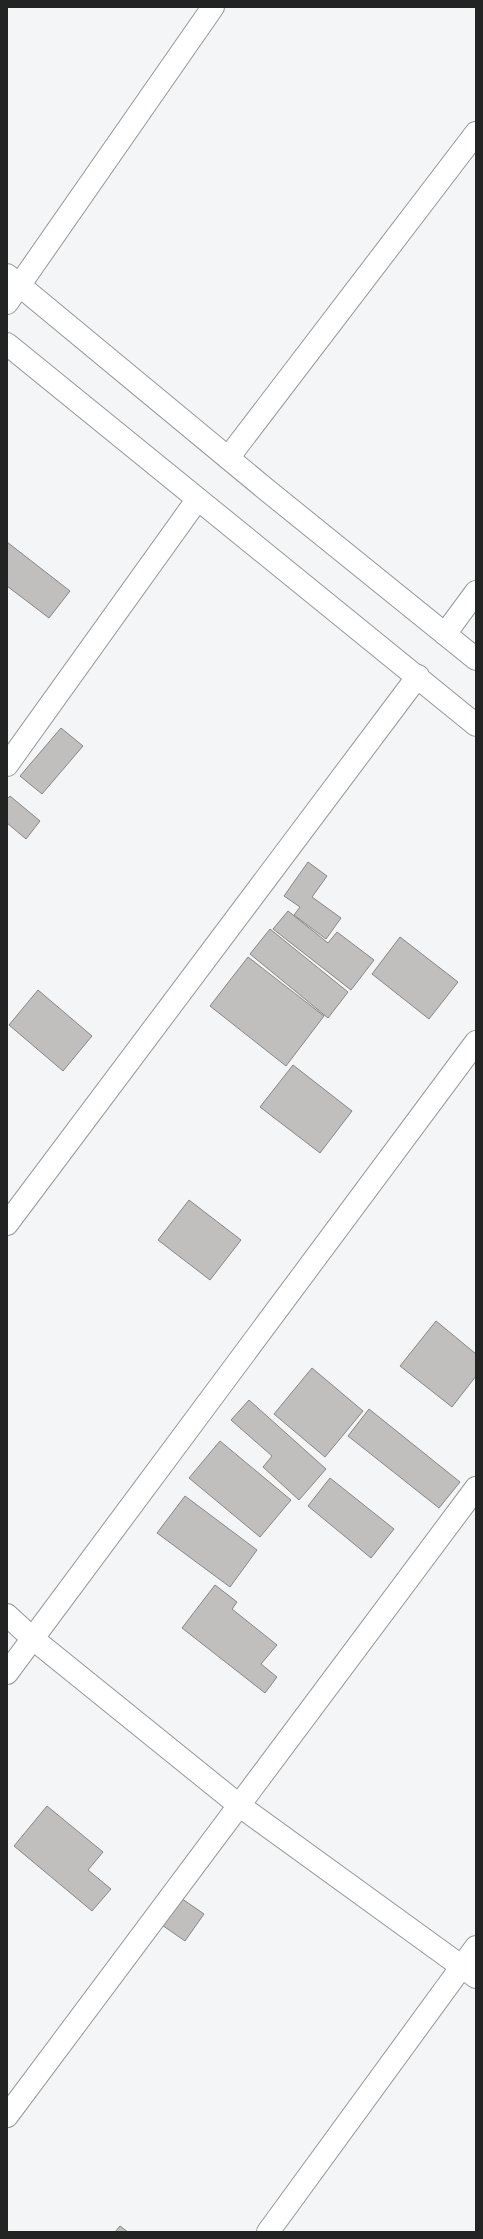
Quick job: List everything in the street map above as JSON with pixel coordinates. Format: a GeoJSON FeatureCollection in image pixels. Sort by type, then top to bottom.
{"type":"FeatureCollection","features":[{"type":"Feature","properties":{"kind":"street"},"geometry":{"type":"LineString","coordinates":[[7,303],[13,280],[213,7]]}},
{"type":"Feature","properties":{"kind":"street"},"geometry":{"type":"LineString","coordinates":[[228,458],[476,133]]}},
{"type":"Feature","properties":{"kind":"street"},"geometry":{"type":"LineString","coordinates":[[13,280],[228,458],[476,659]]}},
{"type":"Feature","properties":{"kind":"street"},"geometry":{"type":"LineString","coordinates":[[7,344],[197,500],[418,676],[476,725]]}},
{"type":"Feature","properties":{"kind":"street"},"geometry":{"type":"LineString","coordinates":[[7,765],[197,500]]}},
{"type":"Feature","properties":{"kind":"street"},"geometry":{"type":"LineString","coordinates":[[445,634],[476,592]]}},
{"type":"Feature","properties":{"kind":"street"},"geometry":{"type":"LineString","coordinates":[[7,1224],[418,676]]}},
{"type":"Feature","properties":{"kind":"street"},"geometry":{"type":"LineString","coordinates":[[7,1673],[476,1042]]}},
{"type":"Feature","properties":{"kind":"street"},"geometry":{"type":"LineString","coordinates":[[7,2116],[476,1488]]}},
{"type":"Feature","properties":{"kind":"street"},"geometry":{"type":"LineString","coordinates":[[7,1615],[32,1638],[240,1806],[469,1972]]}},
{"type":"Feature","properties":{"kind":"street"},"geometry":{"type":"LineString","coordinates":[[268,2232],[469,1972],[476,1947]]}},
{"type":"Feature","properties":{"kind":"building"},"geometry":{"type":"Polygon","coordinates":[[[7,542],[70,591],[49,618],[7,586],[7,542]]]}},
{"type":"Feature","properties":{"kind":"building"},"geometry":{"type":"Polygon","coordinates":[[[61,728],[83,746],[42,794],[20,776],[61,728]]]}},
{"type":"Feature","properties":{"kind":"building"},"geometry":{"type":"Polygon","coordinates":[[[10,796],[40,821],[26,839],[7,823],[7,799],[10,796]]]}},
{"type":"Feature","properties":{"kind":"building"},"geometry":{"type":"Polygon","coordinates":[[[308,862],[327,876],[312,897],[341,918],[326,939],[294,915],[300,907],[284,896],[308,862]]]}},
{"type":"Feature","properties":{"kind":"building"},"geometry":{"type":"Polygon","coordinates":[[[288,911],[328,943],[337,932],[374,960],[351,990],[273,929],[288,911]]]}},
{"type":"Feature","properties":{"kind":"building"},"geometry":{"type":"Polygon","coordinates":[[[270,929],[348,992],[328,1018],[250,954],[270,929]]]}},
{"type":"Feature","properties":{"kind":"building"},"geometry":{"type":"Polygon","coordinates":[[[400,937],[458,982],[429,1019],[372,974],[400,937]]]}},
{"type":"Feature","properties":{"kind":"building"},"geometry":{"type":"Polygon","coordinates":[[[248,957],[324,1016],[286,1066],[210,1006],[248,957]]]}},
{"type":"Feature","properties":{"kind":"building"},"geometry":{"type":"Polygon","coordinates":[[[38,990],[92,1036],[63,1071],[9,1025],[38,990]]]}},
{"type":"Feature","properties":{"kind":"building"},"geometry":{"type":"Polygon","coordinates":[[[293,1065],[352,1111],[320,1153],[260,1107],[293,1065]]]}},
{"type":"Feature","properties":{"kind":"building"},"geometry":{"type":"Polygon","coordinates":[[[189,1200],[241,1240],[210,1280],[158,1240],[189,1200]]]}},
{"type":"Feature","properties":{"kind":"building"},"geometry":{"type":"Polygon","coordinates":[[[436,1321],[476,1354],[476,1376],[452,1407],[400,1366],[436,1321]]]}},
{"type":"Feature","properties":{"kind":"building"},"geometry":{"type":"Polygon","coordinates":[[[312,1368],[363,1411],[325,1457],[274,1414],[312,1368]]]}},
{"type":"Feature","properties":{"kind":"building"},"geometry":{"type":"Polygon","coordinates":[[[249,1400],[326,1469],[299,1500],[263,1467],[272,1456],[231,1420],[249,1400]]]}},
{"type":"Feature","properties":{"kind":"building"},"geometry":{"type":"Polygon","coordinates":[[[369,1409],[460,1482],[439,1508],[348,1436],[369,1409]]]}},
{"type":"Feature","properties":{"kind":"building"},"geometry":{"type":"Polygon","coordinates":[[[220,1441],[291,1500],[260,1537],[189,1478],[220,1441]]]}},
{"type":"Feature","properties":{"kind":"building"},"geometry":{"type":"Polygon","coordinates":[[[330,1478],[394,1529],[371,1558],[308,1506],[330,1478]]]}},
{"type":"Feature","properties":{"kind":"building"},"geometry":{"type":"Polygon","coordinates":[[[185,1496],[257,1550],[230,1587],[157,1533],[185,1496]]]}},
{"type":"Feature","properties":{"kind":"building"},"geometry":{"type":"Polygon","coordinates":[[[215,1585],[237,1602],[232,1609],[277,1645],[261,1664],[277,1677],[265,1693],[182,1628],[215,1585]]]}},
{"type":"Feature","properties":{"kind":"building"},"geometry":{"type":"Polygon","coordinates":[[[47,1806],[103,1852],[88,1870],[111,1889],[92,1911],[14,1846],[47,1806]]]}},
{"type":"Feature","properties":{"kind":"building"},"geometry":{"type":"Polygon","coordinates":[[[178,1896],[204,1914],[185,1941],[159,1923],[178,1896]]]}},
{"type":"Feature","properties":{"kind":"building"},"geometry":{"type":"Polygon","coordinates":[[[120,2226],[128,2232],[115,2232],[120,2226]]]}}]}
